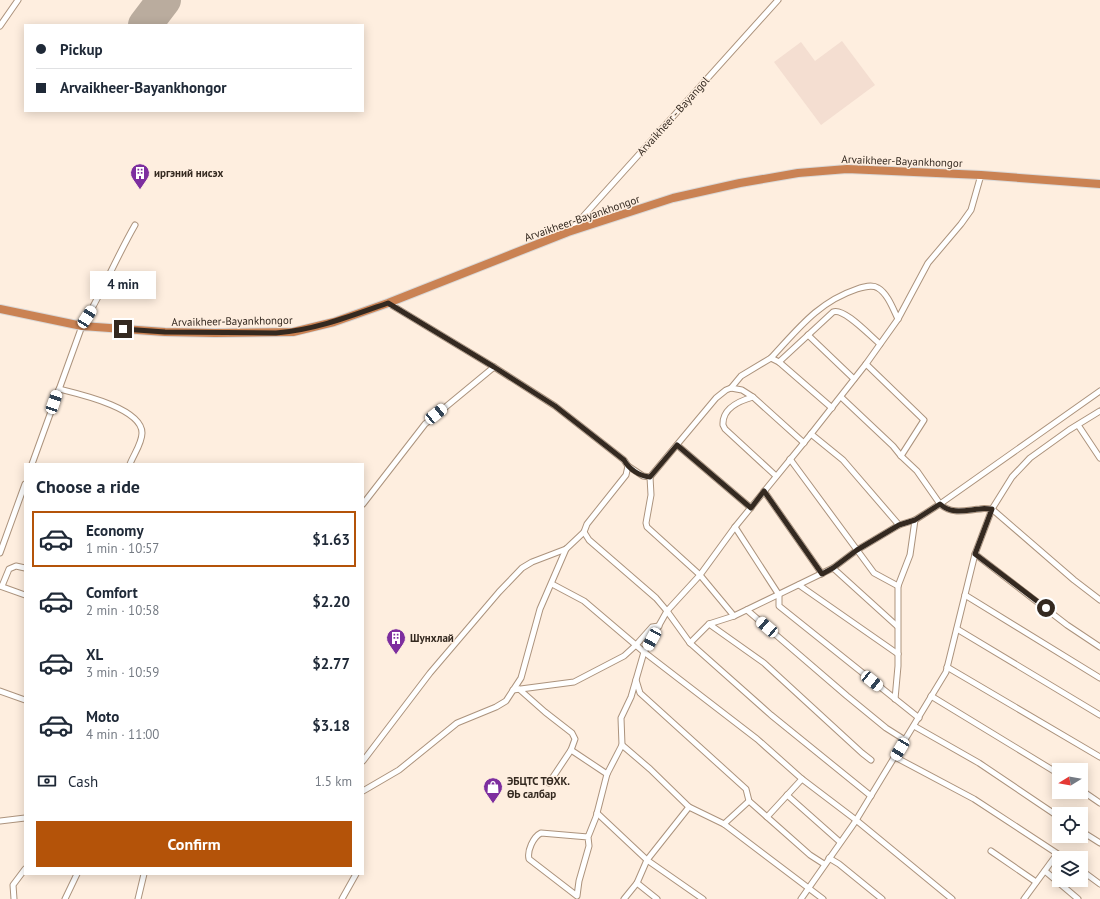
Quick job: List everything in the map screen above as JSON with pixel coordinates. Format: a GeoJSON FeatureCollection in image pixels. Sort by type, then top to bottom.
{"type":"FeatureCollection","features":[{"type":"Feature","properties":{"kind":"highway","name":"Arvaikheer-Bayankhongor"},"geometry":{"type":"LineString","coordinates":[[0,309],[82,326],[165,332],[293,332],[334,322],[388,303],[568,232],[673,198],[740,183],[798,173],[847,168],[1100,184]]}},
{"type":"Feature","properties":{"kind":"street"},"geometry":{"type":"LineString","coordinates":[[0,26],[18,0]]}},
{"type":"Feature","properties":{"kind":"street","name":"Arvaikheer - Bayangol"},"geometry":{"type":"LineString","coordinates":[[568,232],[778,0]]}},
{"type":"Feature","properties":{"kind":"street"},"geometry":{"type":"LineString","coordinates":[[588,837],[542,833],[538,835],[529,850],[529,859],[576,898],[579,881],[589,846],[588,837],[597,813],[607,774],[622,745],[621,718],[631,697],[644,652],[667,611],[700,575],[735,527],[841,397],[898,319],[928,263],[971,210],[981,176]]}},
{"type":"Feature","properties":{"kind":"street"},"geometry":{"type":"LineString","coordinates":[[32,463],[82,326],[93,308],[124,244],[135,225]]}},
{"type":"Feature","properties":{"kind":"street"},"geometry":{"type":"LineString","coordinates":[[734,616],[700,575],[647,527],[646,523],[652,495],[650,477],[716,398],[731,388],[741,376],[771,358],[820,307],[845,294],[861,288],[873,286],[878,288],[889,301],[898,319]]}},
{"type":"Feature","properties":{"kind":"street"},"geometry":{"type":"LineString","coordinates":[[388,303],[555,406],[624,460],[628,466],[643,476],[650,477]]}},
{"type":"Feature","properties":{"kind":"street"},"geometry":{"type":"LineString","coordinates":[[778,362],[836,310],[849,317],[880,344]]}},
{"type":"Feature","properties":{"kind":"street"},"geometry":{"type":"LineString","coordinates":[[808,335],[854,379]]}},
{"type":"Feature","properties":{"kind":"street"},"geometry":{"type":"LineString","coordinates":[[771,358],[778,362],[832,408]]}},
{"type":"Feature","properties":{"kind":"street"},"geometry":{"type":"LineString","coordinates":[[866,364],[924,420],[901,456]]}},
{"type":"Feature","properties":{"kind":"street"},"geometry":{"type":"LineString","coordinates":[[364,503],[425,424],[494,367]]}},
{"type":"Feature","properties":{"kind":"street"},"geometry":{"type":"LineString","coordinates":[[59,388],[114,406],[135,417],[142,432],[141,439],[130,463]]}},
{"type":"Feature","properties":{"kind":"street"},"geometry":{"type":"LineString","coordinates":[[731,388],[742,390],[753,397],[804,443]]}},
{"type":"Feature","properties":{"kind":"street"},"geometry":{"type":"LineString","coordinates":[[690,643],[709,624],[734,616],[822,574],[833,568],[857,550],[899,525],[915,520],[1100,391]]}},
{"type":"Feature","properties":{"kind":"street"},"geometry":{"type":"LineString","coordinates":[[753,397],[740,400],[731,406],[724,418],[723,425],[725,429],[776,476]]}},
{"type":"Feature","properties":{"kind":"street"},"geometry":{"type":"LineString","coordinates":[[841,397],[917,471],[944,508],[952,511],[965,511],[981,508],[992,509],[1074,580],[1100,600]]}},
{"type":"Feature","properties":{"kind":"street"},"geometry":{"type":"LineString","coordinates":[[801,899],[856,820],[946,672],[975,554],[992,509],[1012,477],[1030,458],[1100,411]]}},
{"type":"Feature","properties":{"kind":"street"},"geometry":{"type":"LineString","coordinates":[[1078,425],[1100,458]]}},
{"type":"Feature","properties":{"kind":"street"},"geometry":{"type":"LineString","coordinates":[[811,434],[843,460],[899,525]]}},
{"type":"Feature","properties":{"kind":"street"},"geometry":{"type":"LineString","coordinates":[[677,445],[751,508]]}},
{"type":"Feature","properties":{"kind":"street"},"geometry":{"type":"LineString","coordinates":[[790,459],[874,573],[898,586]]}},
{"type":"Feature","properties":{"kind":"street"},"geometry":{"type":"LineString","coordinates":[[364,760],[430,673],[499,592],[522,568],[532,562],[566,549],[584,532],[587,524],[626,475],[628,466]]}},
{"type":"Feature","properties":{"kind":"street"},"geometry":{"type":"LineString","coordinates":[[0,553],[24,487]]}},
{"type":"Feature","properties":{"kind":"street"},"geometry":{"type":"LineString","coordinates":[[764,491],[822,574]]}},
{"type":"Feature","properties":{"kind":"street"},"geometry":{"type":"LineString","coordinates":[[895,699],[898,666],[898,586],[910,555],[915,520]]}},
{"type":"Feature","properties":{"kind":"street"},"geometry":{"type":"LineString","coordinates":[[735,527],[779,594],[779,606],[919,718]]}},
{"type":"Feature","properties":{"kind":"street"},"geometry":{"type":"LineString","coordinates":[[584,532],[589,540],[656,598],[690,643],[771,715],[871,796]]}},
{"type":"Feature","properties":{"kind":"street"},"geometry":{"type":"LineString","coordinates":[[364,790],[399,770],[456,722],[496,707],[506,701],[521,678],[540,609],[566,549]]}},
{"type":"Feature","properties":{"kind":"street"},"geometry":{"type":"LineString","coordinates":[[975,554],[1067,625],[1100,647]]}},
{"type":"Feature","properties":{"kind":"street"},"geometry":{"type":"LineString","coordinates":[[24,568],[16,566],[9,569],[1,586],[24,595]]}},
{"type":"Feature","properties":{"kind":"street"},"geometry":{"type":"LineString","coordinates":[[833,568],[897,626]]}},
{"type":"Feature","properties":{"kind":"street"},"geometry":{"type":"LineString","coordinates":[[552,584],[584,602],[644,652],[756,739],[802,779],[856,820],[952,899]]}},
{"type":"Feature","properties":{"kind":"street"},"geometry":{"type":"LineString","coordinates":[[799,585],[898,654]]}},
{"type":"Feature","properties":{"kind":"street"},"geometry":{"type":"LineString","coordinates":[[965,595],[1100,678]]}},
{"type":"Feature","properties":{"kind":"street"},"geometry":{"type":"LineString","coordinates":[[747,610],[847,696],[886,728],[905,740]]}},
{"type":"Feature","properties":{"kind":"street"},"geometry":{"type":"LineString","coordinates":[[709,624],[764,663],[871,760]]}},
{"type":"Feature","properties":{"kind":"street"},"geometry":{"type":"LineString","coordinates":[[513,690],[574,682],[624,656],[652,627],[659,626]]}},
{"type":"Feature","properties":{"kind":"street"},"geometry":{"type":"LineString","coordinates":[[956,629],[1100,715]]}},
{"type":"Feature","properties":{"kind":"street"},"geometry":{"type":"LineString","coordinates":[[947,666],[1100,757]]}},
{"type":"Feature","properties":{"kind":"street"},"geometry":{"type":"LineString","coordinates":[[636,680],[640,694],[746,789],[749,801],[810,855],[824,864]]}},
{"type":"Feature","properties":{"kind":"street"},"geometry":{"type":"LineString","coordinates":[[520,689],[545,712],[572,733],[575,739],[571,750],[549,783]]}},
{"type":"Feature","properties":{"kind":"street"},"geometry":{"type":"LineString","coordinates":[[0,691],[24,700]]}},
{"type":"Feature","properties":{"kind":"street"},"geometry":{"type":"LineString","coordinates":[[931,696],[1052,770]]}},
{"type":"Feature","properties":{"kind":"street"},"geometry":{"type":"LineString","coordinates":[[914,726],[979,763],[1052,812]]}},
{"type":"Feature","properties":{"kind":"street"},"geometry":{"type":"LineString","coordinates":[[622,745],[650,768],[689,807],[724,824],[824,899]]}},
{"type":"Feature","properties":{"kind":"street"},"geometry":{"type":"LineString","coordinates":[[571,750],[607,774]]}},
{"type":"Feature","properties":{"kind":"street"},"geometry":{"type":"LineString","coordinates":[[894,758],[974,799],[1052,851]]}},
{"type":"Feature","properties":{"kind":"street"},"geometry":{"type":"LineString","coordinates":[[767,817],[802,779]]}},
{"type":"Feature","properties":{"kind":"street"},"geometry":{"type":"LineString","coordinates":[[787,795],[840,842]]}},
{"type":"Feature","properties":{"kind":"street"},"geometry":{"type":"LineString","coordinates":[[1088,795],[1100,803]]}},
{"type":"Feature","properties":{"kind":"street"},"geometry":{"type":"LineString","coordinates":[[724,824],[749,801]]}},
{"type":"Feature","properties":{"kind":"street"},"geometry":{"type":"LineString","coordinates":[[624,899],[637,883],[647,860],[689,807]]}},
{"type":"Feature","properties":{"kind":"street"},"geometry":{"type":"LineString","coordinates":[[597,813],[647,860],[703,899]]}},
{"type":"Feature","properties":{"kind":"street"},"geometry":{"type":"LineString","coordinates":[[0,821],[24,818]]}},
{"type":"Feature","properties":{"kind":"street"},"geometry":{"type":"LineString","coordinates":[[1088,835],[1100,843]]}},
{"type":"Feature","properties":{"kind":"street"},"geometry":{"type":"LineString","coordinates":[[991,851],[1036,882]]}},
{"type":"Feature","properties":{"kind":"street"},"geometry":{"type":"LineString","coordinates":[[829,858],[839,864],[882,899]]}},
{"type":"Feature","properties":{"kind":"street"},"geometry":{"type":"LineString","coordinates":[[1024,899],[1052,861]]}},
{"type":"Feature","properties":{"kind":"street"},"geometry":{"type":"LineString","coordinates":[[14,899],[13,885],[24,870]]}},
{"type":"Feature","properties":{"kind":"street"},"geometry":{"type":"LineString","coordinates":[[1045,871],[1078,899]]}},
{"type":"Feature","properties":{"kind":"street"},"geometry":{"type":"LineString","coordinates":[[65,899],[77,875]]}},
{"type":"Feature","properties":{"kind":"street"},"geometry":{"type":"LineString","coordinates":[[138,899],[144,875]]}},
{"type":"Feature","properties":{"kind":"street"},"geometry":{"type":"LineString","coordinates":[[342,899],[355,875]]}},
{"type":"Feature","properties":{"kind":"street"},"geometry":{"type":"LineString","coordinates":[[1088,875],[1100,884]]}},
{"type":"Feature","properties":{"kind":"street"},"geometry":{"type":"LineString","coordinates":[[637,883],[657,899]]}},
{"type":"Feature","properties":{"kind":"shaded area"},"geometry":{"type":"Polygon","coordinates":[[[842,41],[875,85],[821,125],[774,62],[801,42],[815,61],[842,41]]]}},
{"type":"Feature","properties":{"kind":"runway"},"geometry":{"type":"LineString","coordinates":[[146,24],[164,0]]}},
{"type":"Feature","properties":{"kind":"place","name":"иргэний нисэх"},"geometry":{"type":"Point","coordinates":[140,190]}},
{"type":"Feature","properties":{"kind":"place","name":"Шунхлай"},"geometry":{"type":"Point","coordinates":[396,655]}},
{"type":"Feature","properties":{"kind":"place","name":"ЭБЦТС ТӨХК. ӨЬ салбар"},"geometry":{"type":"Point","coordinates":[493,804]}},
{"type":"Feature","properties":{"kind":"route"},"geometry":{"type":"LineString","coordinates":[[123,329],[215,333],[293,332],[334,322],[388,303],[555,406],[624,460],[628,466],[643,476],[650,477],[677,445],[751,508],[764,491],[822,574],[833,568],[857,550],[899,525],[915,520],[940,504],[944,508],[952,511],[965,511],[981,508],[992,509],[975,554],[1046,608]]}}]}
